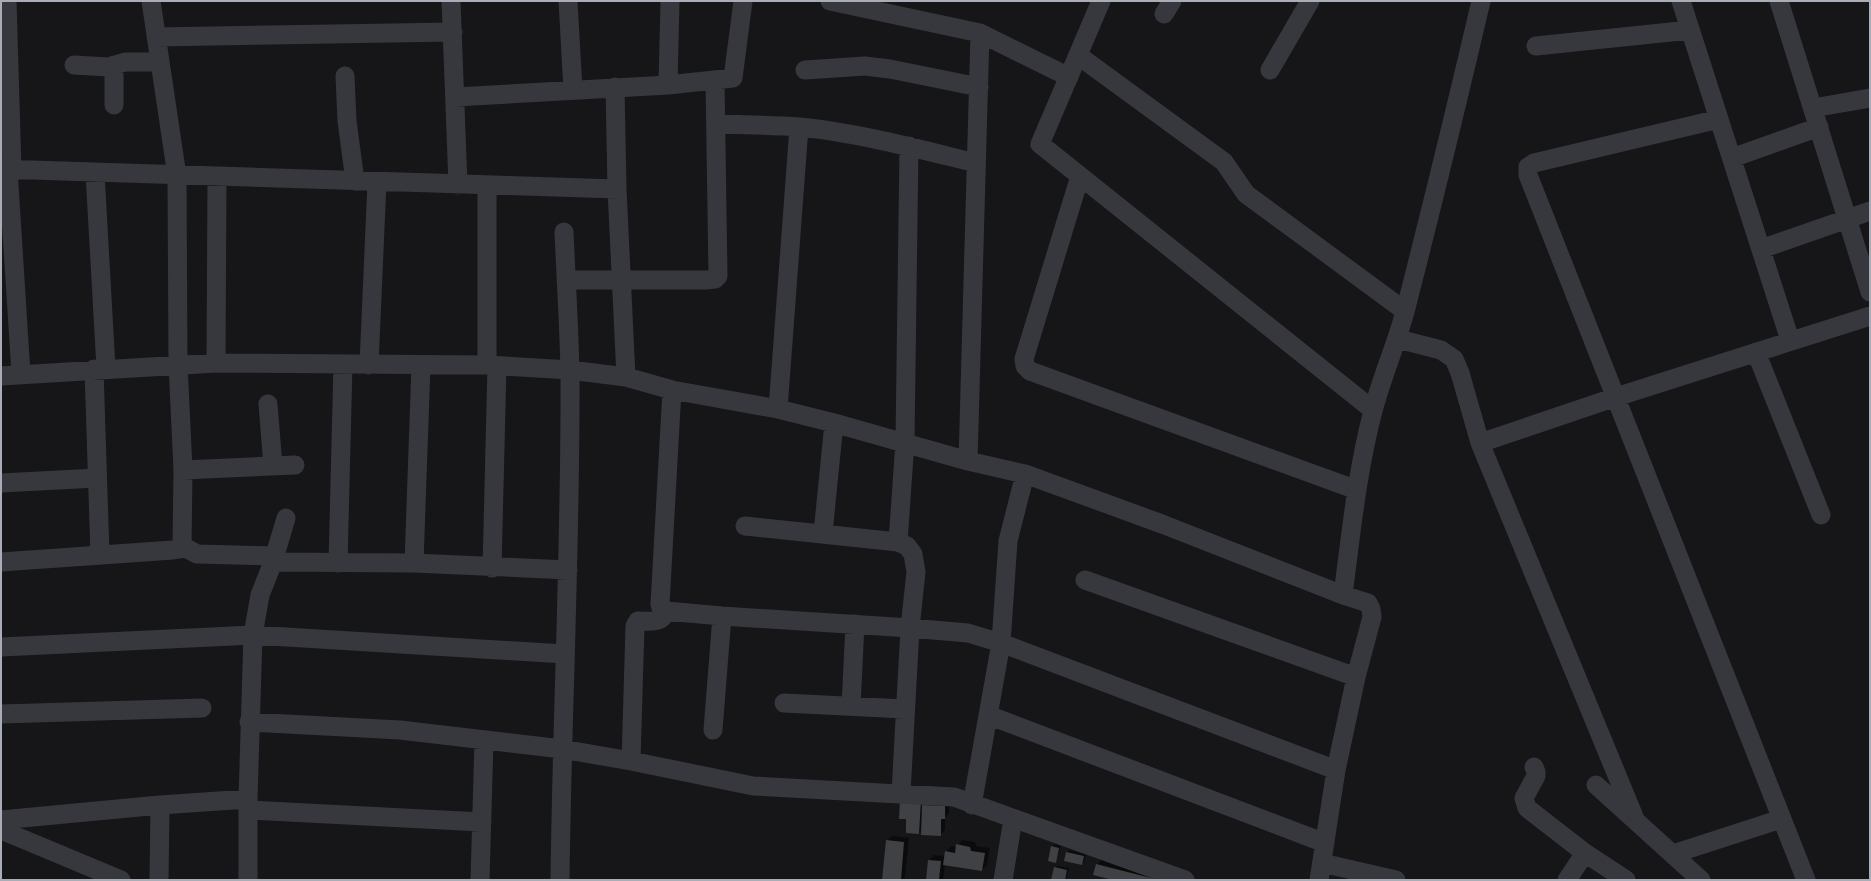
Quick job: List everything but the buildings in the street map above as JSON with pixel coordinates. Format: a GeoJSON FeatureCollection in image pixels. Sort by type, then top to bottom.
{"type":"FeatureCollection","features":[{"type":"Feature","properties":{"kind":"street"},"geometry":{"type":"LineString","coordinates":[[7,1],[7,169],[21,374]]}},
{"type":"Feature","properties":{"kind":"street"},"geometry":{"type":"LineString","coordinates":[[151,1],[177,176],[178,364],[183,470],[182,546]]}},
{"type":"Feature","properties":{"kind":"street"},"geometry":{"type":"LineString","coordinates":[[451,1],[458,185]]}},
{"type":"Feature","properties":{"kind":"street"},"geometry":{"type":"LineString","coordinates":[[568,1],[573,90]]}},
{"type":"Feature","properties":{"kind":"street"},"geometry":{"type":"LineString","coordinates":[[668,85],[670,1]]}},
{"type":"Feature","properties":{"kind":"street"},"geometry":{"type":"LineString","coordinates":[[455,97],[668,85],[734,78],[743,1]]}},
{"type":"Feature","properties":{"kind":"street"},"geometry":{"type":"LineString","coordinates":[[830,1],[980,33],[1070,77]]}},
{"type":"Feature","properties":{"kind":"street"},"geometry":{"type":"LineString","coordinates":[[1101,1],[1070,77],[1040,144],[1373,410]]}},
{"type":"Feature","properties":{"kind":"street"},"geometry":{"type":"LineString","coordinates":[[1270,70],[1310,1]]}},
{"type":"Feature","properties":{"kind":"street"},"geometry":{"type":"LineString","coordinates":[[1343,595],[1356,490],[1373,410],[1398,339],[1448,143],[1481,1]]}},
{"type":"Feature","properties":{"kind":"street"},"geometry":{"type":"LineString","coordinates":[[1681,1],[1790,340]]}},
{"type":"Feature","properties":{"kind":"street"},"geometry":{"type":"LineString","coordinates":[[1779,1],[1870,292]]}},
{"type":"Feature","properties":{"kind":"street"},"geometry":{"type":"LineString","coordinates":[[1536,46],[1690,30]]}},
{"type":"Feature","properties":{"kind":"street"},"geometry":{"type":"LineString","coordinates":[[156,36],[453,32]]}},
{"type":"Feature","properties":{"kind":"street"},"geometry":{"type":"LineString","coordinates":[[968,461],[980,33]]}},
{"type":"Feature","properties":{"kind":"street"},"geometry":{"type":"LineString","coordinates":[[1078,56],[1224,162],[1246,194],[1405,311]]}},
{"type":"Feature","properties":{"kind":"street"},"geometry":{"type":"LineString","coordinates":[[74,65],[114,65],[125,62],[160,62]]}},
{"type":"Feature","properties":{"kind":"street"},"geometry":{"type":"LineString","coordinates":[[114,65],[114,104]]}},
{"type":"Feature","properties":{"kind":"street"},"geometry":{"type":"LineString","coordinates":[[805,70],[865,66],[890,69],[978,87]]}},
{"type":"Feature","properties":{"kind":"street"},"geometry":{"type":"LineString","coordinates":[[345,76],[347,121],[355,181]]}},
{"type":"Feature","properties":{"kind":"street"},"geometry":{"type":"LineString","coordinates":[[566,280],[716,279],[718,276],[717,124],[715,80]]}},
{"type":"Feature","properties":{"kind":"street"},"geometry":{"type":"LineString","coordinates":[[615,87],[617,189],[626,377]]}},
{"type":"Feature","properties":{"kind":"street"},"geometry":{"type":"LineString","coordinates":[[1813,108],[1870,98]]}},
{"type":"Feature","properties":{"kind":"street"},"geometry":{"type":"LineString","coordinates":[[1719,119],[1547,159],[1534,163],[1528,167],[1530,184],[1616,397],[1806,880]]}},
{"type":"Feature","properties":{"kind":"street"},"geometry":{"type":"LineString","coordinates":[[717,124],[799,127],[909,146],[976,163]]}},
{"type":"Feature","properties":{"kind":"street"},"geometry":{"type":"LineString","coordinates":[[778,409],[799,127]]}},
{"type":"Feature","properties":{"kind":"street"},"geometry":{"type":"LineString","coordinates":[[1732,158],[1819,127]]}},
{"type":"Feature","properties":{"kind":"street"},"geometry":{"type":"LineString","coordinates":[[898,542],[905,441],[909,146]]}},
{"type":"Feature","properties":{"kind":"street"},"geometry":{"type":"LineString","coordinates":[[7,169],[177,176],[617,189]]}},
{"type":"Feature","properties":{"kind":"street"},"geometry":{"type":"LineString","coordinates":[[95,173],[100,369],[97,478],[100,555]]}},
{"type":"Feature","properties":{"kind":"street"},"geometry":{"type":"LineString","coordinates":[[1080,176],[1024,359],[1025,366],[1030,371],[1356,490]]}},
{"type":"Feature","properties":{"kind":"street"},"geometry":{"type":"LineString","coordinates":[[216,363],[217,177]]}},
{"type":"Feature","properties":{"kind":"street"},"geometry":{"type":"LineString","coordinates":[[369,365],[377,182]]}},
{"type":"Feature","properties":{"kind":"street"},"geometry":{"type":"LineString","coordinates":[[487,186],[492,365],[492,568]]}},
{"type":"Feature","properties":{"kind":"street"},"geometry":{"type":"LineString","coordinates":[[1761,249],[1870,211]]}},
{"type":"Feature","properties":{"kind":"street"},"geometry":{"type":"LineString","coordinates":[[560,880],[562,750],[568,570],[570,370],[564,232]]}},
{"type":"Feature","properties":{"kind":"street"},"geometry":{"type":"LineString","coordinates":[[1480,443],[1790,340],[1870,316]]}},
{"type":"Feature","properties":{"kind":"street"},"geometry":{"type":"LineString","coordinates":[[1398,339],[1441,350],[1454,360],[1462,380],[1480,443],[1635,819]]}},
{"type":"Feature","properties":{"kind":"street"},"geometry":{"type":"LineString","coordinates":[[1756,352],[1821,515]]}},
{"type":"Feature","properties":{"kind":"street"},"geometry":{"type":"LineString","coordinates":[[1,376],[178,364],[216,363],[492,365],[570,370],[626,377],[672,390],[778,409],[905,441],[968,461],[1025,474],[1162,524],[1343,595],[1368,603],[1371,609],[1372,617],[1356,677],[1336,770],[1320,871],[1396,880]]}},
{"type":"Feature","properties":{"kind":"street"},"geometry":{"type":"LineString","coordinates":[[338,562],[343,364]]}},
{"type":"Feature","properties":{"kind":"street"},"geometry":{"type":"LineString","coordinates":[[414,563],[421,365]]}},
{"type":"Feature","properties":{"kind":"street"},"geometry":{"type":"LineString","coordinates":[[672,390],[660,604],[661,608],[666,611],[968,633],[1001,643],[1336,770]]}},
{"type":"Feature","properties":{"kind":"street"},"geometry":{"type":"LineString","coordinates":[[268,404],[273,466]]}},
{"type":"Feature","properties":{"kind":"street"},"geometry":{"type":"LineString","coordinates":[[823,533],[834,423]]}},
{"type":"Feature","properties":{"kind":"street"},"geometry":{"type":"LineString","coordinates":[[183,470],[295,466]]}},
{"type":"Feature","properties":{"kind":"street"},"geometry":{"type":"LineString","coordinates":[[972,805],[1001,643],[1008,541],[1025,474]]}},
{"type":"Feature","properties":{"kind":"street"},"geometry":{"type":"LineString","coordinates":[[1,483],[97,478]]}},
{"type":"Feature","properties":{"kind":"street"},"geometry":{"type":"LineString","coordinates":[[248,880],[249,722],[253,635],[260,595],[274,559],[286,518]]}},
{"type":"Feature","properties":{"kind":"street"},"geometry":{"type":"LineString","coordinates":[[745,526],[898,542],[907,546],[913,554],[916,572],[910,628],[901,793]]}},
{"type":"Feature","properties":{"kind":"street"},"geometry":{"type":"LineString","coordinates":[[182,546],[197,554],[274,559],[414,563],[492,568],[568,570]]}},
{"type":"Feature","properties":{"kind":"street"},"geometry":{"type":"LineString","coordinates":[[1,562],[173,550],[179,549],[182,546]]}},
{"type":"Feature","properties":{"kind":"street"},"geometry":{"type":"LineString","coordinates":[[1085,580],[1356,677]]}},
{"type":"Feature","properties":{"kind":"street"},"geometry":{"type":"LineString","coordinates":[[630,761],[635,626],[638,621],[660,620],[664,618],[666,611]]}},
{"type":"Feature","properties":{"kind":"street"},"geometry":{"type":"LineString","coordinates":[[713,730],[722,616]]}},
{"type":"Feature","properties":{"kind":"street"},"geometry":{"type":"LineString","coordinates":[[851,706],[855,624]]}},
{"type":"Feature","properties":{"kind":"street"},"geometry":{"type":"LineString","coordinates":[[1,647],[253,635],[565,654]]}},
{"type":"Feature","properties":{"kind":"street"},"geometry":{"type":"LineString","coordinates":[[784,702],[905,709]]}},
{"type":"Feature","properties":{"kind":"street"},"geometry":{"type":"LineString","coordinates":[[1,714],[202,708]]}},
{"type":"Feature","properties":{"kind":"street"},"geometry":{"type":"LineString","coordinates":[[988,715],[1325,843]]}},
{"type":"Feature","properties":{"kind":"street"},"geometry":{"type":"LineString","coordinates":[[249,722],[400,730],[562,750],[630,761],[752,786],[954,797],[1158,875],[1185,880]]}},
{"type":"Feature","properties":{"kind":"street"},"geometry":{"type":"LineString","coordinates":[[480,880],[484,741]]}},
{"type":"Feature","properties":{"kind":"street"},"geometry":{"type":"LineString","coordinates":[[1534,767],[1536,776],[1524,798],[1527,808],[1585,853],[1626,880]]}},
{"type":"Feature","properties":{"kind":"street"},"geometry":{"type":"LineString","coordinates":[[1596,785],[1701,880]]}},
{"type":"Feature","properties":{"kind":"street"},"geometry":{"type":"LineString","coordinates":[[1,820],[160,805],[248,805],[482,822]]}},
{"type":"Feature","properties":{"kind":"street"},"geometry":{"type":"LineString","coordinates":[[159,880],[160,805]]}},
{"type":"Feature","properties":{"kind":"street"},"geometry":{"type":"LineString","coordinates":[[1003,880],[1013,819]]}},
{"type":"Feature","properties":{"kind":"street"},"geometry":{"type":"LineString","coordinates":[[1673,854],[1781,819]]}},
{"type":"Feature","properties":{"kind":"street"},"geometry":{"type":"LineString","coordinates":[[1,830],[121,880]]}},
{"type":"Feature","properties":{"kind":"street"},"geometry":{"type":"LineString","coordinates":[[1567,880],[1585,853]]}}]}
